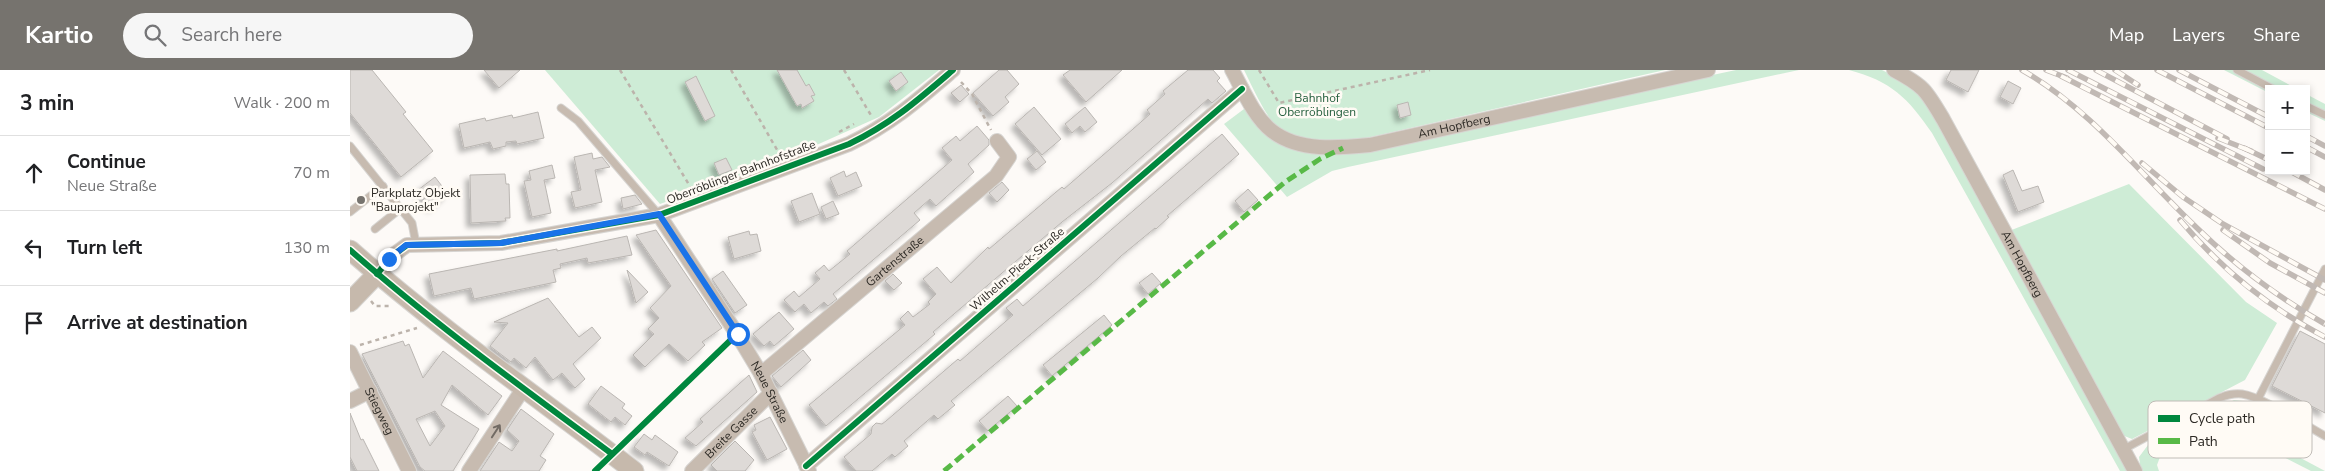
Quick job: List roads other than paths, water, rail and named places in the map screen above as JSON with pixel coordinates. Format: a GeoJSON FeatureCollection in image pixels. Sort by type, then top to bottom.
{"type":"FeatureCollection","features":[{"type":"Feature","properties":{"kind":"main road"},"geometry":{"type":"LineString","coordinates":[[350,250],[377,274],[523,389],[634,471]]}},
{"type":"Feature","properties":{"kind":"main road"},"geometry":{"type":"LineString","coordinates":[[350,302],[377,274]]}},
{"type":"Feature","properties":{"kind":"street","name":"Am Hopfberg"},"geometry":{"type":"LineString","coordinates":[[1232,70],[1262,120],[1271,130],[1283,138],[1309,146],[1343,148],[1370,144],[1708,70]]}},
{"type":"Feature","properties":{"kind":"street","name":"Am Hopfberg"},"geometry":{"type":"LineString","coordinates":[[1894,70],[1917,83],[1927,92],[2135,471]]}},
{"type":"Feature","properties":{"kind":"street","name":"Oberröblinger Bahnhofstraße"},"geometry":{"type":"LineString","coordinates":[[377,274],[402,248],[416,244],[501,243],[659,214],[784,161],[849,144],[879,130],[904,112],[952,71]]}},
{"type":"Feature","properties":{"kind":"street","name":"Wilhelm-Pieck-Straße"},"geometry":{"type":"LineString","coordinates":[[808,468],[1242,88]]}},
{"type":"Feature","properties":{"kind":"street","name":"Gartenstraße"},"geometry":{"type":"LineString","coordinates":[[761,374],[996,176],[1009,157],[997,141]]}},
{"type":"Feature","properties":{"kind":"street","name":"Neue Straße"},"geometry":{"type":"LineString","coordinates":[[659,214],[738,334],[771,393],[808,468]]}},
{"type":"Feature","properties":{"kind":"street","name":"Stiegweg"},"geometry":{"type":"LineString","coordinates":[[353,349],[370,391],[409,471]]}},
{"type":"Feature","properties":{"kind":"street"},"geometry":{"type":"LineString","coordinates":[[469,471],[523,389]]}},
{"type":"Feature","properties":{"kind":"street"},"geometry":{"type":"LineString","coordinates":[[350,401],[370,391]]}},
{"type":"Feature","properties":{"kind":"street","name":"Breite Gasse"},"geometry":{"type":"LineString","coordinates":[[692,471],[771,393]]}},
{"type":"Feature","properties":{"kind":"lane"},"geometry":{"type":"LineString","coordinates":[[2237,70],[2265,85]]}},
{"type":"Feature","properties":{"kind":"lane"},"geometry":{"type":"LineString","coordinates":[[561,108],[578,121],[659,214]]}},
{"type":"Feature","properties":{"kind":"lane"},"geometry":{"type":"LineString","coordinates":[[2310,108],[2325,115]]}},
{"type":"Feature","properties":{"kind":"lane"},"geometry":{"type":"LineString","coordinates":[[350,146],[412,223],[416,244]]}},
{"type":"Feature","properties":{"kind":"lane"},"geometry":{"type":"LineString","coordinates":[[350,212],[383,186]]}},
{"type":"Feature","properties":{"kind":"lane"},"geometry":{"type":"LineString","coordinates":[[375,229],[401,208]]}},
{"type":"Feature","properties":{"kind":"lane"},"geometry":{"type":"LineString","coordinates":[[2258,399],[2325,269]]}},
{"type":"Feature","properties":{"kind":"lane"},"geometry":{"type":"LineString","coordinates":[[2214,401],[2237,394],[2262,401]]}},
{"type":"Feature","properties":{"kind":"lane"},"geometry":{"type":"LineString","coordinates":[[2312,429],[2325,436]]}},
{"type":"Feature","properties":{"kind":"lane"},"geometry":{"type":"LineString","coordinates":[[2124,450],[2148,437]]}},
{"type":"Feature","properties":{"kind":"railway"},"geometry":{"type":"LineString","coordinates":[[2022,70],[2047,86],[2093,123],[2176,207],[2242,268],[2274,292],[2325,324]]}},
{"type":"Feature","properties":{"kind":"railway"},"geometry":{"type":"LineString","coordinates":[[2046,70],[2067,78]]}},
{"type":"Feature","properties":{"kind":"railway"},"geometry":{"type":"LineString","coordinates":[[2068,70],[2263,169]]}},
{"type":"Feature","properties":{"kind":"railway"},"geometry":{"type":"LineString","coordinates":[[2096,70],[2227,139]]}},
{"type":"Feature","properties":{"kind":"railway"},"geometry":{"type":"LineString","coordinates":[[2115,70],[2138,85]]}},
{"type":"Feature","properties":{"kind":"railway"},"geometry":{"type":"LineString","coordinates":[[2157,70],[2265,126]]}},
{"type":"Feature","properties":{"kind":"railway"},"geometry":{"type":"LineString","coordinates":[[2179,70],[2265,115]]}},
{"type":"Feature","properties":{"kind":"railway"},"geometry":{"type":"LineString","coordinates":[[2061,76],[2325,209]]}},
{"type":"Feature","properties":{"kind":"railway"},"geometry":{"type":"LineString","coordinates":[[2218,138],[2251,151]]}},
{"type":"Feature","properties":{"kind":"railway"},"geometry":{"type":"LineString","coordinates":[[2310,138],[2325,146]]}},
{"type":"Feature","properties":{"kind":"railway"},"geometry":{"type":"LineString","coordinates":[[2244,148],[2265,158]]}},
{"type":"Feature","properties":{"kind":"railway"},"geometry":{"type":"LineString","coordinates":[[2310,149],[2325,157]]}},
{"type":"Feature","properties":{"kind":"railway"},"geometry":{"type":"LineString","coordinates":[[2142,163],[2183,197],[2223,224],[2325,280]]}},
{"type":"Feature","properties":{"kind":"railway"},"geometry":{"type":"LineString","coordinates":[[2297,175],[2325,190]]}},
{"type":"Feature","properties":{"kind":"railway"},"geometry":{"type":"LineString","coordinates":[[2180,220],[2212,255],[2246,286],[2284,313],[2325,337]]}},
{"type":"Feature","properties":{"kind":"railway"},"geometry":{"type":"LineString","coordinates":[[2223,230],[2270,263],[2325,293]]}},
{"type":"Feature","properties":{"kind":"place","name":"Parkplatz Objekt \"Bauprojekt\""},"geometry":{"type":"Point","coordinates":[361,200]}},
{"type":"Feature","properties":{"kind":"park label","name":"Bahnhof Oberröblingen"},"geometry":{"type":"Point","coordinates":[1317,105]}}]}
